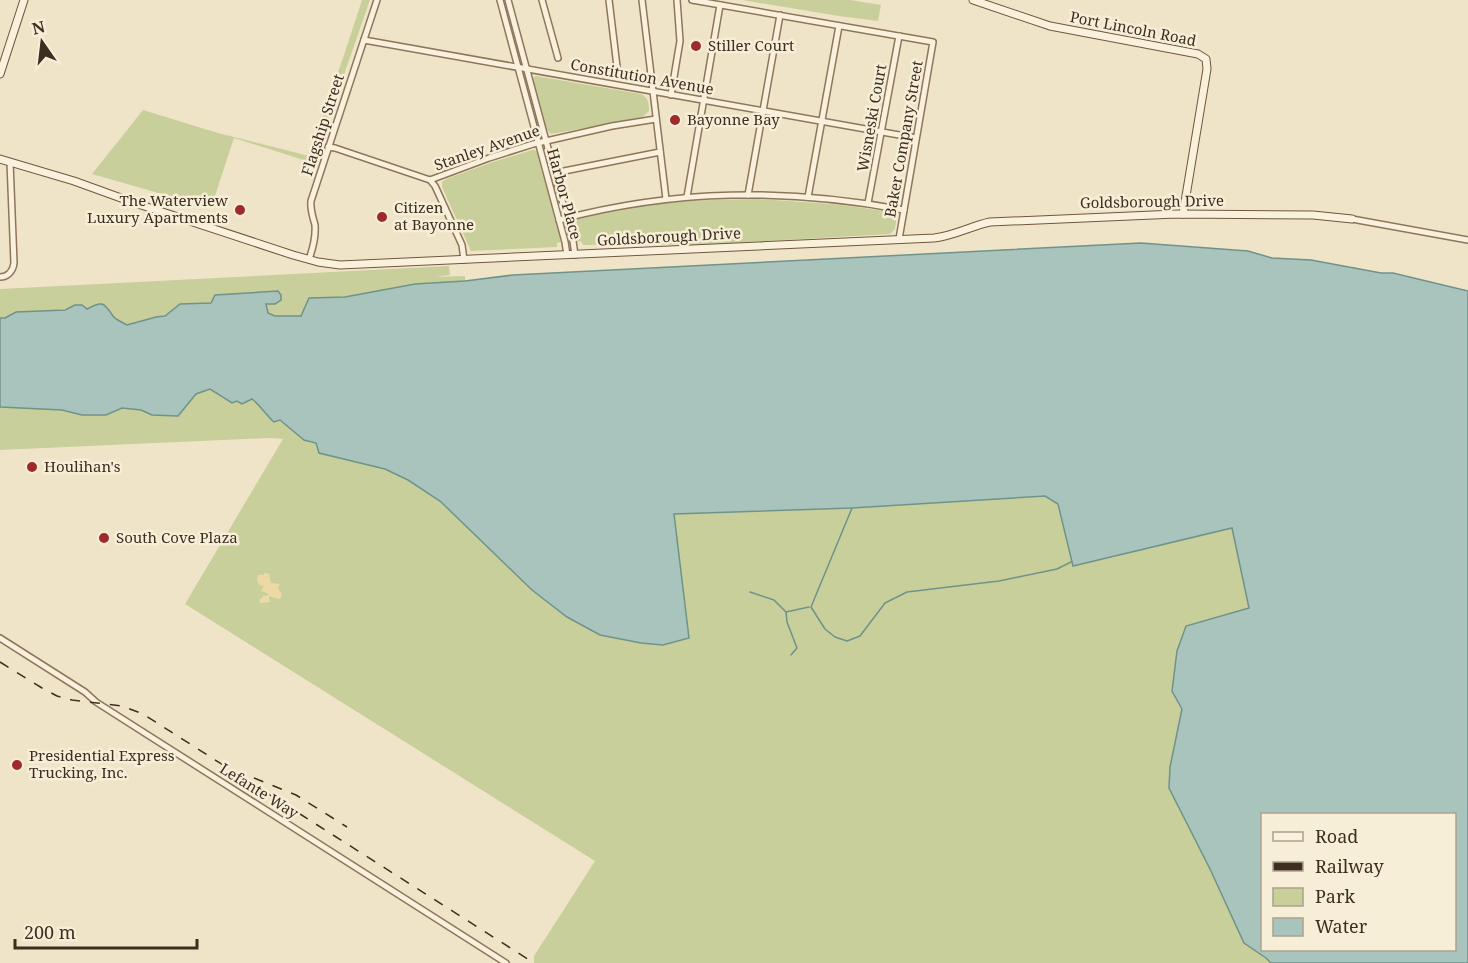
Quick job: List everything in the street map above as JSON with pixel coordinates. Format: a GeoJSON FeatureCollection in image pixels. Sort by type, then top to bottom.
{"type":"FeatureCollection","features":[{"type":"Feature","properties":{"kind":"street"},"geometry":{"type":"LineString","coordinates":[[0,74],[24,0]]}},
{"type":"Feature","properties":{"kind":"street","name":"Flagship Street"},"geometry":{"type":"LineString","coordinates":[[309,260],[315,230],[310,204],[377,0]]}},
{"type":"Feature","properties":{"kind":"street","name":"Harbor Place"},"geometry":{"type":"LineString","coordinates":[[500,0],[559,220],[571,255]]}},
{"type":"Feature","properties":{"kind":"street","name":"Harbor Place"},"geometry":{"type":"LineString","coordinates":[[508,0],[573,241],[571,255]]}},
{"type":"Feature","properties":{"kind":"street"},"geometry":{"type":"LineString","coordinates":[[542,0],[558,58]]}},
{"type":"Feature","properties":{"kind":"street"},"geometry":{"type":"LineString","coordinates":[[609,0],[618,75]]}},
{"type":"Feature","properties":{"kind":"street"},"geometry":{"type":"LineString","coordinates":[[642,0],[666,199]]}},
{"type":"Feature","properties":{"kind":"street"},"geometry":{"type":"LineString","coordinates":[[671,95],[681,41],[677,0]]}},
{"type":"Feature","properties":{"kind":"street"},"geometry":{"type":"LineString","coordinates":[[692,0],[899,36]]}},
{"type":"Feature","properties":{"kind":"street","name":"Port Lincoln Road"},"geometry":{"type":"LineString","coordinates":[[973,0],[1050,26],[1198,54],[1206,59],[1207,69],[1183,214]]}},
{"type":"Feature","properties":{"kind":"street"},"geometry":{"type":"LineString","coordinates":[[687,197],[720,5]]}},
{"type":"Feature","properties":{"kind":"street"},"geometry":{"type":"LineString","coordinates":[[747,195],[780,15]]}},
{"type":"Feature","properties":{"kind":"street"},"geometry":{"type":"LineString","coordinates":[[808,197],[839,26]]}},
{"type":"Feature","properties":{"kind":"street","name":"Baker Company Street"},"geometry":{"type":"LineString","coordinates":[[899,36],[933,42],[899,239]]}},
{"type":"Feature","properties":{"kind":"street","name":"Wisneski Court"},"geometry":{"type":"LineString","coordinates":[[868,204],[899,36]]}},
{"type":"Feature","properties":{"kind":"street","name":"Constitution Avenue"},"geometry":{"type":"LineString","coordinates":[[364,40],[916,138]]}},
{"type":"Feature","properties":{"kind":"street","name":"Stanley Avenue"},"geometry":{"type":"LineString","coordinates":[[328,147],[430,180],[538,142],[612,126],[656,120]]}},
{"type":"Feature","properties":{"kind":"street"},"geometry":{"type":"LineString","coordinates":[[564,171],[660,152]]}},
{"type":"Feature","properties":{"kind":"street","name":"Goldsborough Drive"},"geometry":{"type":"LineString","coordinates":[[0,159],[74,181],[309,260],[340,266],[945,237],[982,224],[995,222],[1183,214],[1313,215],[1352,219]]}},
{"type":"Feature","properties":{"kind":"street"},"geometry":{"type":"LineString","coordinates":[[2,277],[10,272],[14,264],[10,162]]}},
{"type":"Feature","properties":{"kind":"street"},"geometry":{"type":"LineString","coordinates":[[430,180],[435,186],[460,241],[464,260]]}},
{"type":"Feature","properties":{"kind":"street"},"geometry":{"type":"LineString","coordinates":[[559,220],[618,206],[666,199],[747,195],[808,197],[904,210]]}},
{"type":"Feature","properties":{"kind":"street"},"geometry":{"type":"LineString","coordinates":[[1352,219],[1468,240]]}},
{"type":"Feature","properties":{"kind":"street","name":"Lefante Way"},"geometry":{"type":"LineString","coordinates":[[0,638],[85,692],[96,702],[506,963]]}},
{"type":"Feature","properties":{"kind":"green space"},"geometry":{"type":"Polygon","coordinates":[[[362,0],[370,0],[321,141],[316,164],[234,138],[211,208],[92,174],[143,110],[218,133],[309,156],[362,0]]]}},
{"type":"Feature","properties":{"kind":"green space"},"geometry":{"type":"Polygon","coordinates":[[[742,0],[850,0],[881,5],[878,21],[742,0]]]}},
{"type":"Feature","properties":{"kind":"green space"},"geometry":{"type":"Polygon","coordinates":[[[536,76],[641,94],[648,101],[649,111],[643,117],[636,119],[551,134],[547,130],[533,80],[536,76]]]}},
{"type":"Feature","properties":{"kind":"green space"},"geometry":{"type":"Polygon","coordinates":[[[532,150],[537,153],[561,242],[557,243],[557,247],[471,251],[442,187],[442,182],[532,150]]]}},
{"type":"Feature","properties":{"kind":"green space"},"geometry":{"type":"Polygon","coordinates":[[[757,199],[833,204],[893,212],[897,214],[895,229],[890,234],[696,245],[583,245],[581,241],[577,242],[573,226],[577,225],[576,220],[643,205],[757,199]]]}},
{"type":"Feature","properties":{"kind":"green space"},"geometry":{"type":"Polygon","coordinates":[[[449,266],[450,275],[436,277],[465,276],[465,281],[415,284],[344,297],[309,298],[302,316],[275,316],[267,313],[266,304],[211,303],[181,304],[165,316],[127,325],[116,319],[103,304],[87,309],[75,305],[54,310],[25,311],[0,318],[0,289],[449,266]]]}},
{"type":"Feature","properties":{"kind":"green space"},"geometry":{"type":"Polygon","coordinates":[[[210,389],[224,399],[242,404],[252,399],[258,403],[267,416],[280,420],[304,440],[316,443],[320,453],[385,469],[408,480],[440,501],[532,590],[567,617],[600,635],[641,643],[664,645],[689,637],[674,514],[852,508],[1045,496],[1058,504],[1073,566],[1232,528],[1249,608],[1177,651],[1172,691],[1182,709],[1170,767],[1210,869],[1244,943],[1271,963],[534,963],[534,956],[595,861],[185,604],[283,439],[0,450],[0,407],[62,410],[82,415],[106,415],[122,408],[141,410],[152,415],[178,416],[196,394],[210,389]]]}},
{"type":"Feature","properties":{"kind":"sand"},"geometry":{"type":"Polygon","coordinates":[[[269,574],[271,583],[280,584],[278,588],[282,594],[280,599],[270,596],[270,602],[260,603],[259,600],[263,595],[269,594],[261,591],[264,586],[259,585],[257,579],[258,575],[269,574]]]}},
{"type":"Feature","properties":{"kind":"water"},"geometry":{"type":"Polygon","coordinates":[[[1141,243],[1248,251],[1272,258],[1311,260],[1381,273],[1393,273],[1468,291],[1468,963],[1271,963],[1244,943],[1169,788],[1170,767],[1182,709],[1172,691],[1177,651],[1186,626],[1249,608],[1232,528],[1073,566],[1058,504],[1045,496],[852,508],[674,514],[689,638],[663,645],[641,643],[600,635],[567,617],[532,590],[440,501],[408,480],[385,469],[319,453],[316,443],[304,440],[280,420],[274,422],[252,399],[242,404],[237,401],[232,403],[210,389],[196,394],[178,416],[152,415],[141,410],[122,408],[106,415],[82,415],[62,410],[0,407],[0,318],[16,312],[65,310],[75,305],[82,305],[87,309],[103,304],[116,319],[127,325],[165,316],[180,304],[211,303],[215,295],[278,291],[281,300],[275,304],[266,304],[268,313],[275,316],[301,316],[309,298],[345,297],[415,284],[513,275],[1141,243]]]}},
{"type":"Feature","properties":{"kind":"waterway"},"geometry":{"type":"LineString","coordinates":[[852,508],[811,607],[825,629],[835,637],[847,641],[860,636],[885,603],[907,592],[999,581],[1057,569],[1071,562]]}},
{"type":"Feature","properties":{"kind":"waterway"},"geometry":{"type":"LineString","coordinates":[[750,592],[774,600],[786,612],[809,607]]}},
{"type":"Feature","properties":{"kind":"waterway"},"geometry":{"type":"LineString","coordinates":[[786,612],[787,622],[797,648],[791,655]]}},
{"type":"Feature","properties":{"kind":"railway"},"geometry":{"type":"LineString","coordinates":[[0,662],[57,696],[122,706],[143,714],[534,963]]}},
{"type":"Feature","properties":{"kind":"railway"},"geometry":{"type":"LineString","coordinates":[[254,778],[296,795],[347,827]]}},
{"type":"Feature","properties":{"kind":"place","name":"Stiller Court"},"geometry":{"type":"Point","coordinates":[696,46]}},
{"type":"Feature","properties":{"kind":"place","name":"Bayonne Bay"},"geometry":{"type":"Point","coordinates":[675,120]}},
{"type":"Feature","properties":{"kind":"place","name":"The Waterview Luxury Apartments"},"geometry":{"type":"Point","coordinates":[240,210]}},
{"type":"Feature","properties":{"kind":"place","name":"Citizen at Bayonne"},"geometry":{"type":"Point","coordinates":[382,217]}},
{"type":"Feature","properties":{"kind":"place","name":"Houlihan's"},"geometry":{"type":"Point","coordinates":[32,467]}},
{"type":"Feature","properties":{"kind":"place","name":"South Cove Plaza"},"geometry":{"type":"Point","coordinates":[104,538]}},
{"type":"Feature","properties":{"kind":"place","name":"Presidential Express Trucking, Inc."},"geometry":{"type":"Point","coordinates":[17,765]}}]}
